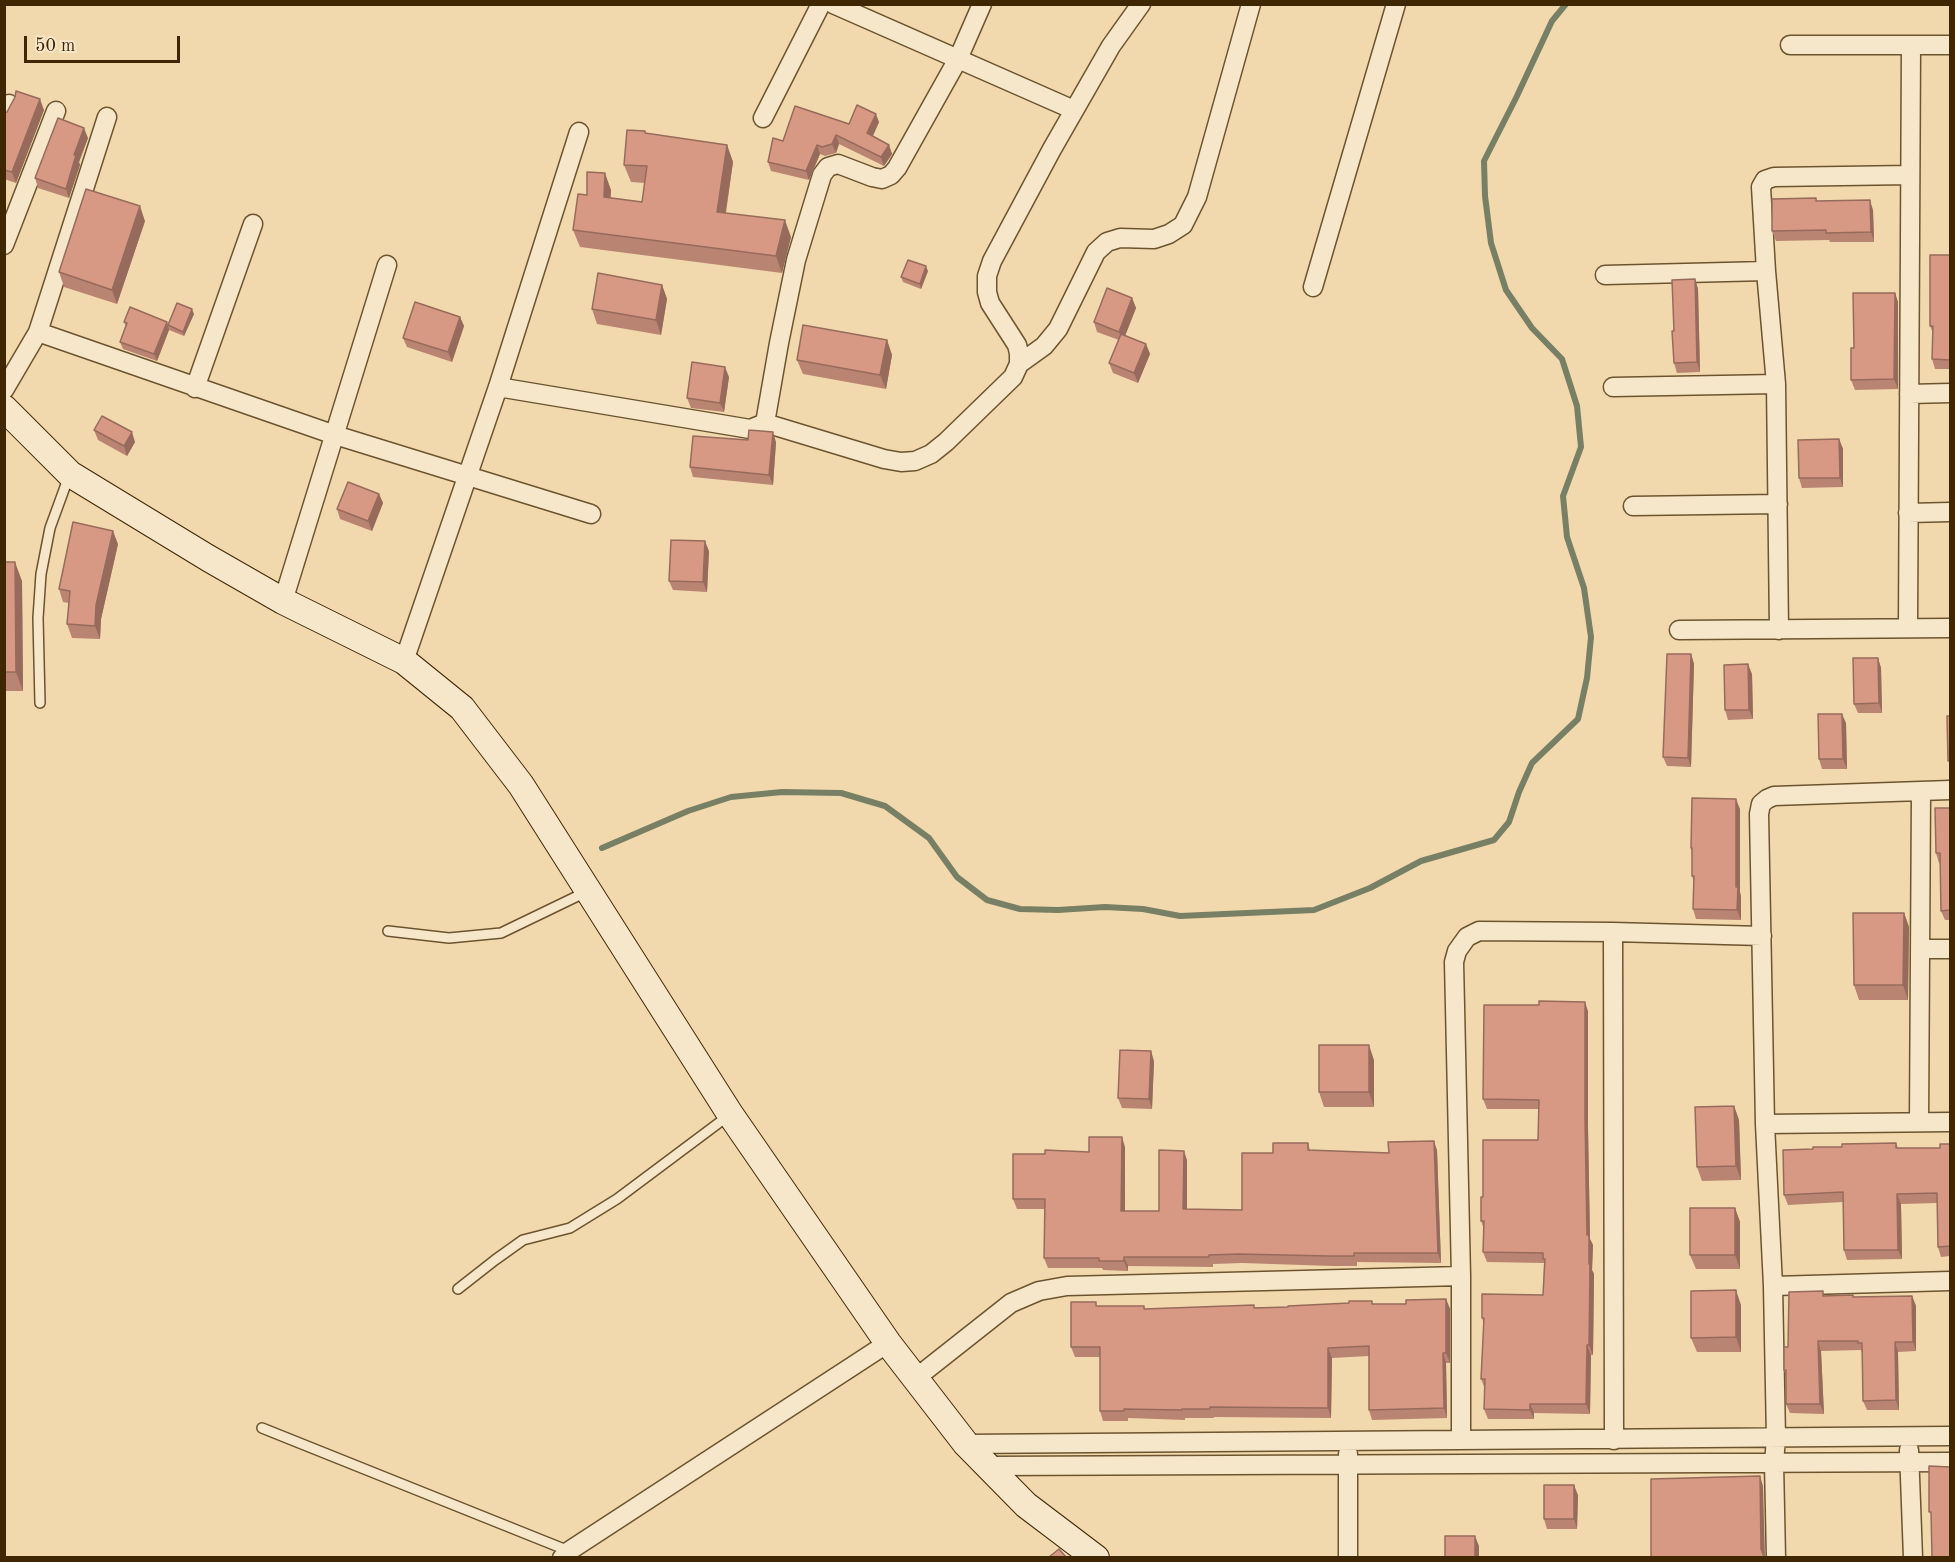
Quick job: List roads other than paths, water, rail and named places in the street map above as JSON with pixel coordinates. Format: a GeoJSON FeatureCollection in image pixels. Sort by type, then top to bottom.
{"type":"FeatureCollection","features":[{"type":"Feature","properties":{"kind":"street"},"geometry":{"type":"LineString","coordinates":[[763,118],[821,4]]}},
{"type":"Feature","properties":{"kind":"street"},"geometry":{"type":"LineString","coordinates":[[833,4],[1074,110]]}},
{"type":"Feature","properties":{"kind":"street"},"geometry":{"type":"LineString","coordinates":[[765,423],[778,343],[796,260],[822,175],[828,168],[838,164],[872,177],[882,179],[891,175],[958,59],[982,4]]}},
{"type":"Feature","properties":{"kind":"street"},"geometry":{"type":"LineString","coordinates":[[1019,364],[1017,345],[990,303],[987,292],[987,276],[992,261],[1111,46],[1141,4]]}},
{"type":"Feature","properties":{"kind":"street"},"geometry":{"type":"LineString","coordinates":[[498,387],[750,429],[765,423],[884,459],[901,462],[915,461],[931,454],[1013,377],[1019,364],[1044,346],[1058,329],[1096,252],[1107,242],[1120,238],[1154,238],[1169,234],[1183,225],[1197,197],[1251,4]]}},
{"type":"Feature","properties":{"kind":"street"},"geometry":{"type":"LineString","coordinates":[[1313,287],[1396,4]]}},
{"type":"Feature","properties":{"kind":"street"},"geometry":{"type":"LineString","coordinates":[[1790,45],[1950,45]]}},
{"type":"Feature","properties":{"kind":"street"},"geometry":{"type":"LineString","coordinates":[[1908,627],[1911,46]]}},
{"type":"Feature","properties":{"kind":"street"},"geometry":{"type":"LineString","coordinates":[[4,246],[56,111]]}},
{"type":"Feature","properties":{"kind":"street"},"geometry":{"type":"LineString","coordinates":[[4,390],[38,332],[107,117]]}},
{"type":"Feature","properties":{"kind":"street"},"geometry":{"type":"LineString","coordinates":[[404,661],[498,387],[579,132]]}},
{"type":"Feature","properties":{"kind":"street"},"geometry":{"type":"LineString","coordinates":[[1779,630],[1776,384],[1761,188],[1765,180],[1774,177],[1910,175]]}},
{"type":"Feature","properties":{"kind":"street"},"geometry":{"type":"LineString","coordinates":[[195,388],[253,224]]}},
{"type":"Feature","properties":{"kind":"street"},"geometry":{"type":"LineString","coordinates":[[283,601],[387,266]]}},
{"type":"Feature","properties":{"kind":"street"},"geometry":{"type":"LineString","coordinates":[[1605,275],[1766,272]]}},
{"type":"Feature","properties":{"kind":"street"},"geometry":{"type":"LineString","coordinates":[[38,332],[335,435],[591,514]]}},
{"type":"Feature","properties":{"kind":"street"},"geometry":{"type":"LineString","coordinates":[[1613,387],[1776,384]]}},
{"type":"Feature","properties":{"kind":"street"},"geometry":{"type":"LineString","coordinates":[[1909,394],[1950,393]]}},
{"type":"Feature","properties":{"kind":"street"},"geometry":{"type":"LineString","coordinates":[[4,408],[70,474],[283,601],[404,661],[462,708],[521,785],[730,1114],[888,1343],[966,1444],[988,1467],[1026,1505],[1096,1557]]}},
{"type":"Feature","properties":{"kind":"street"},"geometry":{"type":"LineString","coordinates":[[1633,506],[1778,504]]}},
{"type":"Feature","properties":{"kind":"street"},"geometry":{"type":"LineString","coordinates":[[1908,513],[1950,512]]}},
{"type":"Feature","properties":{"kind":"street"},"geometry":{"type":"LineString","coordinates":[[1679,630],[1950,628]]}},
{"type":"Feature","properties":{"kind":"street"},"geometry":{"type":"LineString","coordinates":[[1776,1557],[1773,1286],[1765,1124],[1759,814],[1761,804],[1774,796],[1950,790]]}},
{"type":"Feature","properties":{"kind":"street"},"geometry":{"type":"LineString","coordinates":[[1919,1122],[1921,792]]}},
{"type":"Feature","properties":{"kind":"street"},"geometry":{"type":"LineString","coordinates":[[1461,1440],[1461,1276],[1454,962],[1457,951],[1467,937],[1479,931],[1762,936]]}},
{"type":"Feature","properties":{"kind":"street"},"geometry":{"type":"LineString","coordinates":[[1613,932],[1614,1440]]}},
{"type":"Feature","properties":{"kind":"street"},"geometry":{"type":"LineString","coordinates":[[1921,949],[1950,949]]}},
{"type":"Feature","properties":{"kind":"street"},"geometry":{"type":"LineString","coordinates":[[1765,1124],[1950,1122]]}},
{"type":"Feature","properties":{"kind":"street"},"geometry":{"type":"LineString","coordinates":[[916,1378],[1011,1303],[1039,1291],[1067,1286],[1461,1276]]}},
{"type":"Feature","properties":{"kind":"street"},"geometry":{"type":"LineString","coordinates":[[1773,1286],[1950,1281]]}},
{"type":"Feature","properties":{"kind":"street"},"geometry":{"type":"LineString","coordinates":[[566,1554],[888,1343]]}},
{"type":"Feature","properties":{"kind":"street"},"geometry":{"type":"LineString","coordinates":[[1910,1436],[1913,1557]]}},
{"type":"Feature","properties":{"kind":"street"},"geometry":{"type":"LineString","coordinates":[[966,1444],[1950,1436]]}},
{"type":"Feature","properties":{"kind":"street"},"geometry":{"type":"LineString","coordinates":[[1348,1557],[1349,1440]]}},
{"type":"Feature","properties":{"kind":"street"},"geometry":{"type":"LineString","coordinates":[[988,1467],[1950,1462]]}},
{"type":"Feature","properties":{"kind":"lane"},"geometry":{"type":"LineString","coordinates":[[40,703],[38,618],[41,574],[50,528],[70,474]]}},
{"type":"Feature","properties":{"kind":"lane"},"geometry":{"type":"LineString","coordinates":[[388,931],[449,938],[501,933],[588,891]]}},
{"type":"Feature","properties":{"kind":"lane"},"geometry":{"type":"LineString","coordinates":[[458,1289],[524,1240],[570,1228],[617,1199],[730,1114]]}},
{"type":"Feature","properties":{"kind":"lane"},"geometry":{"type":"LineString","coordinates":[[262,1428],[566,1554]]}},
{"type":"Feature","properties":{"kind":"waterway"},"geometry":{"type":"LineString","coordinates":[[602,848],[688,811],[731,797],[782,792],[841,793],[885,806],[929,838],[957,877],[987,900],[1020,909],[1058,910],[1105,907],[1143,909],[1180,916],[1314,910],[1370,888],[1421,861],[1494,840],[1509,822],[1532,763],[1578,719],[1587,678],[1591,637],[1584,588],[1567,537],[1563,496],[1581,447],[1577,406],[1562,359],[1532,328],[1506,290],[1491,243],[1485,196],[1484,161],[1552,21],[1566,4]]}}]}
